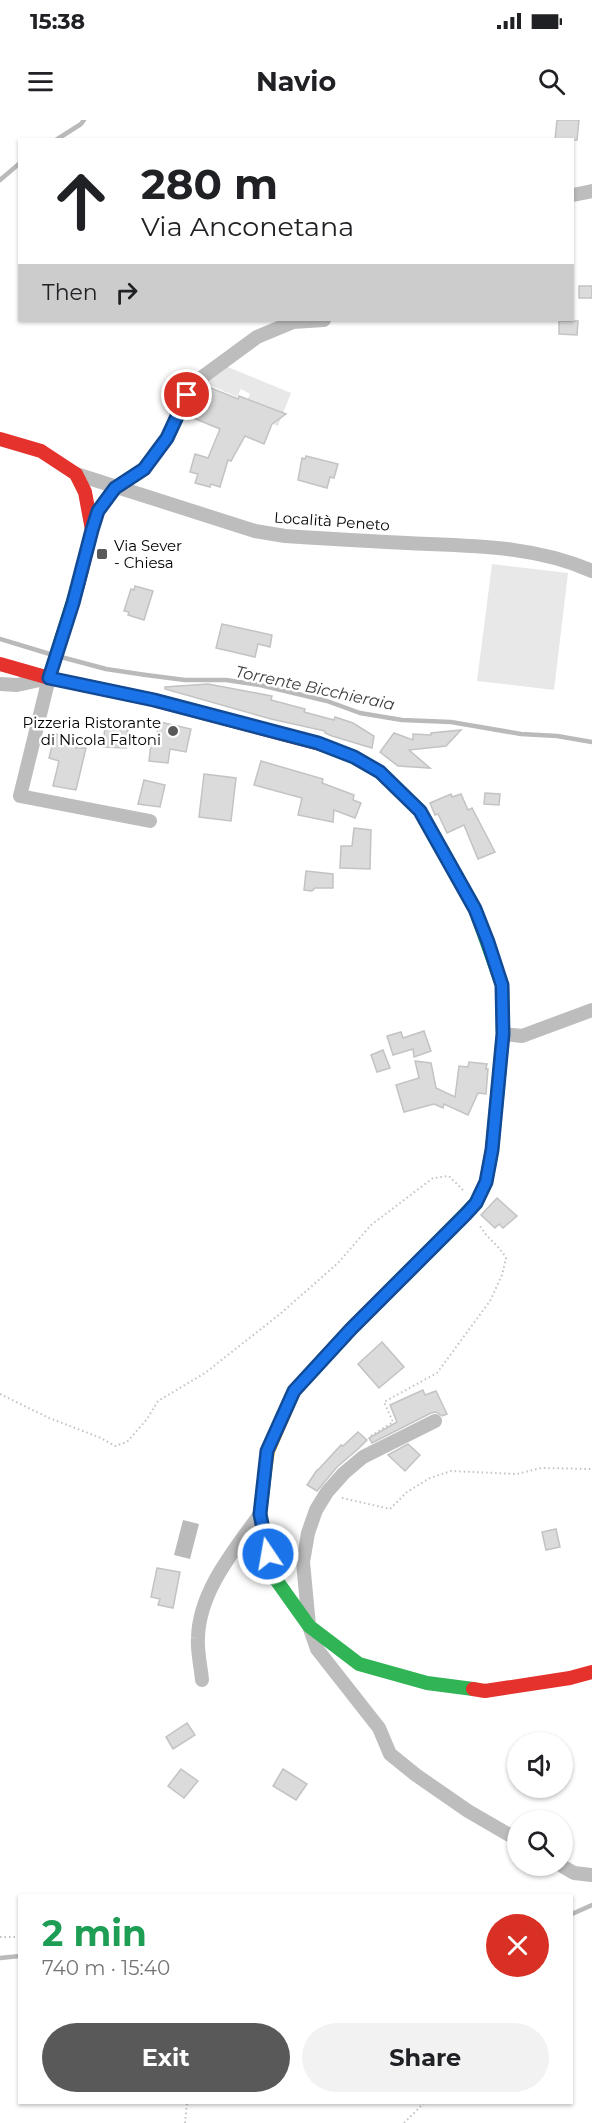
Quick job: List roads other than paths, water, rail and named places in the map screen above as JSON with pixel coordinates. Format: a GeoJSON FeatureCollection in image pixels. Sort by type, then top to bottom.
{"type":"FeatureCollection","features":[{"type":"Feature","properties":{"kind":"main road"},"geometry":{"type":"LineString","coordinates":[[0,438],[41,451],[76,474],[85,492],[92,530],[73,603],[51,671]]}},
{"type":"Feature","properties":{"kind":"main road"},"geometry":{"type":"LineString","coordinates":[[0,664],[51,671],[318,743],[354,757],[380,772],[420,811],[475,909],[502,985],[503,1034],[492,1150],[486,1182],[473,1206],[351,1329],[294,1391],[267,1451],[260,1514],[272,1574],[309,1626],[359,1664],[427,1683],[485,1691],[570,1678],[592,1672]]}},
{"type":"Feature","properties":{"kind":"street"},"geometry":{"type":"LineString","coordinates":[[574,195],[592,191]]}},
{"type":"Feature","properties":{"kind":"street"},"geometry":{"type":"LineString","coordinates":[[92,530],[98,511],[115,488],[144,469],[167,438],[187,395],[197,381],[257,337],[294,322],[309,321]]}},
{"type":"Feature","properties":{"kind":"street","name":"Località Peneto"},"geometry":{"type":"LineString","coordinates":[[76,474],[224,522],[285,536],[483,545],[533,553],[592,570]]}},
{"type":"Feature","properties":{"kind":"street"},"geometry":{"type":"LineString","coordinates":[[0,684],[17,685],[51,671]]}},
{"type":"Feature","properties":{"kind":"street"},"geometry":{"type":"LineString","coordinates":[[51,671],[20,796],[150,821]]}},
{"type":"Feature","properties":{"kind":"street"},"geometry":{"type":"LineString","coordinates":[[503,1034],[522,1036],[592,1010]]}},
{"type":"Feature","properties":{"kind":"street"},"geometry":{"type":"LineString","coordinates":[[435,1421],[363,1457],[327,1492],[316,1510],[308,1533],[303,1562],[309,1626],[317,1650],[379,1728],[390,1754],[416,1775],[507,1833]]}},
{"type":"Feature","properties":{"kind":"street"},"geometry":{"type":"LineString","coordinates":[[202,1680],[198,1638],[204,1603],[221,1570],[260,1514]]}},
{"type":"Feature","properties":{"kind":"street"},"geometry":{"type":"LineString","coordinates":[[573,1872],[592,1875]]}},
{"type":"Feature","properties":{"kind":"waterway"},"geometry":{"type":"LineString","coordinates":[[59,138],[84,120]]}},
{"type":"Feature","properties":{"kind":"waterway"},"geometry":{"type":"LineString","coordinates":[[0,180],[18,165]]}},
{"type":"Feature","properties":{"kind":"waterway","name":"Torrente Bicchieraia"},"geometry":{"type":"LineString","coordinates":[[0,639],[53,655]]}},
{"type":"Feature","properties":{"kind":"waterway","name":"Torrente Bicchieraia"},"geometry":{"type":"LineString","coordinates":[[61,657],[106,669],[146,675],[185,680],[226,680],[260,685],[327,701],[360,713],[402,720],[451,722],[521,734],[557,736],[592,742]]}},
{"type":"Feature","properties":{"kind":"waterway"},"geometry":{"type":"LineString","coordinates":[[573,1914],[592,1905]]}},
{"type":"Feature","properties":{"kind":"waterway"},"geometry":{"type":"LineString","coordinates":[[0,1958],[18,1956]]}},
{"type":"Feature","properties":{"kind":"place","name":"Via Sever - Chiesa"},"geometry":{"type":"Point","coordinates":[102,554]}},
{"type":"Feature","properties":{"kind":"place","name":"Pizzeria Ristorante di Nicola Faltoni"},"geometry":{"type":"Point","coordinates":[173,731]}}]}
